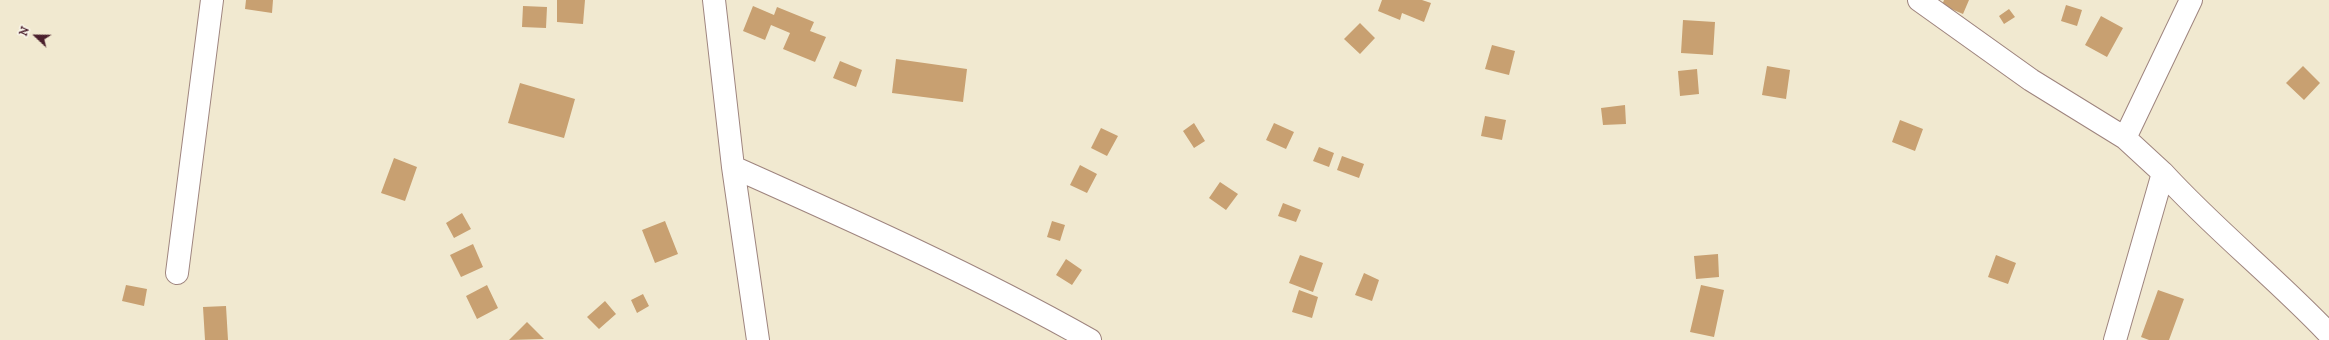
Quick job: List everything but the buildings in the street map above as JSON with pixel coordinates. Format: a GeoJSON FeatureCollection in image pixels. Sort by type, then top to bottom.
{"type":"FeatureCollection","features":[{"type":"Feature","properties":{"kind":"street"},"geometry":{"type":"LineString","coordinates":[[177,273],[212,0]]}},
{"type":"Feature","properties":{"kind":"street"},"geometry":{"type":"LineString","coordinates":[[714,0],[733,167],[758,340]]}},
{"type":"Feature","properties":{"kind":"street"},"geometry":{"type":"LineString","coordinates":[[1919,0],[2030,80],[2125,138],[2163,173],[2196,209],[2299,302],[2329,334]]}},
{"type":"Feature","properties":{"kind":"street"},"geometry":{"type":"LineString","coordinates":[[2125,138],[2191,0]]}},
{"type":"Feature","properties":{"kind":"street"},"geometry":{"type":"LineString","coordinates":[[733,167],[900,242],[1009,295],[1090,340]]}},
{"type":"Feature","properties":{"kind":"street"},"geometry":{"type":"LineString","coordinates":[[2115,340],[2163,173]]}}]}
